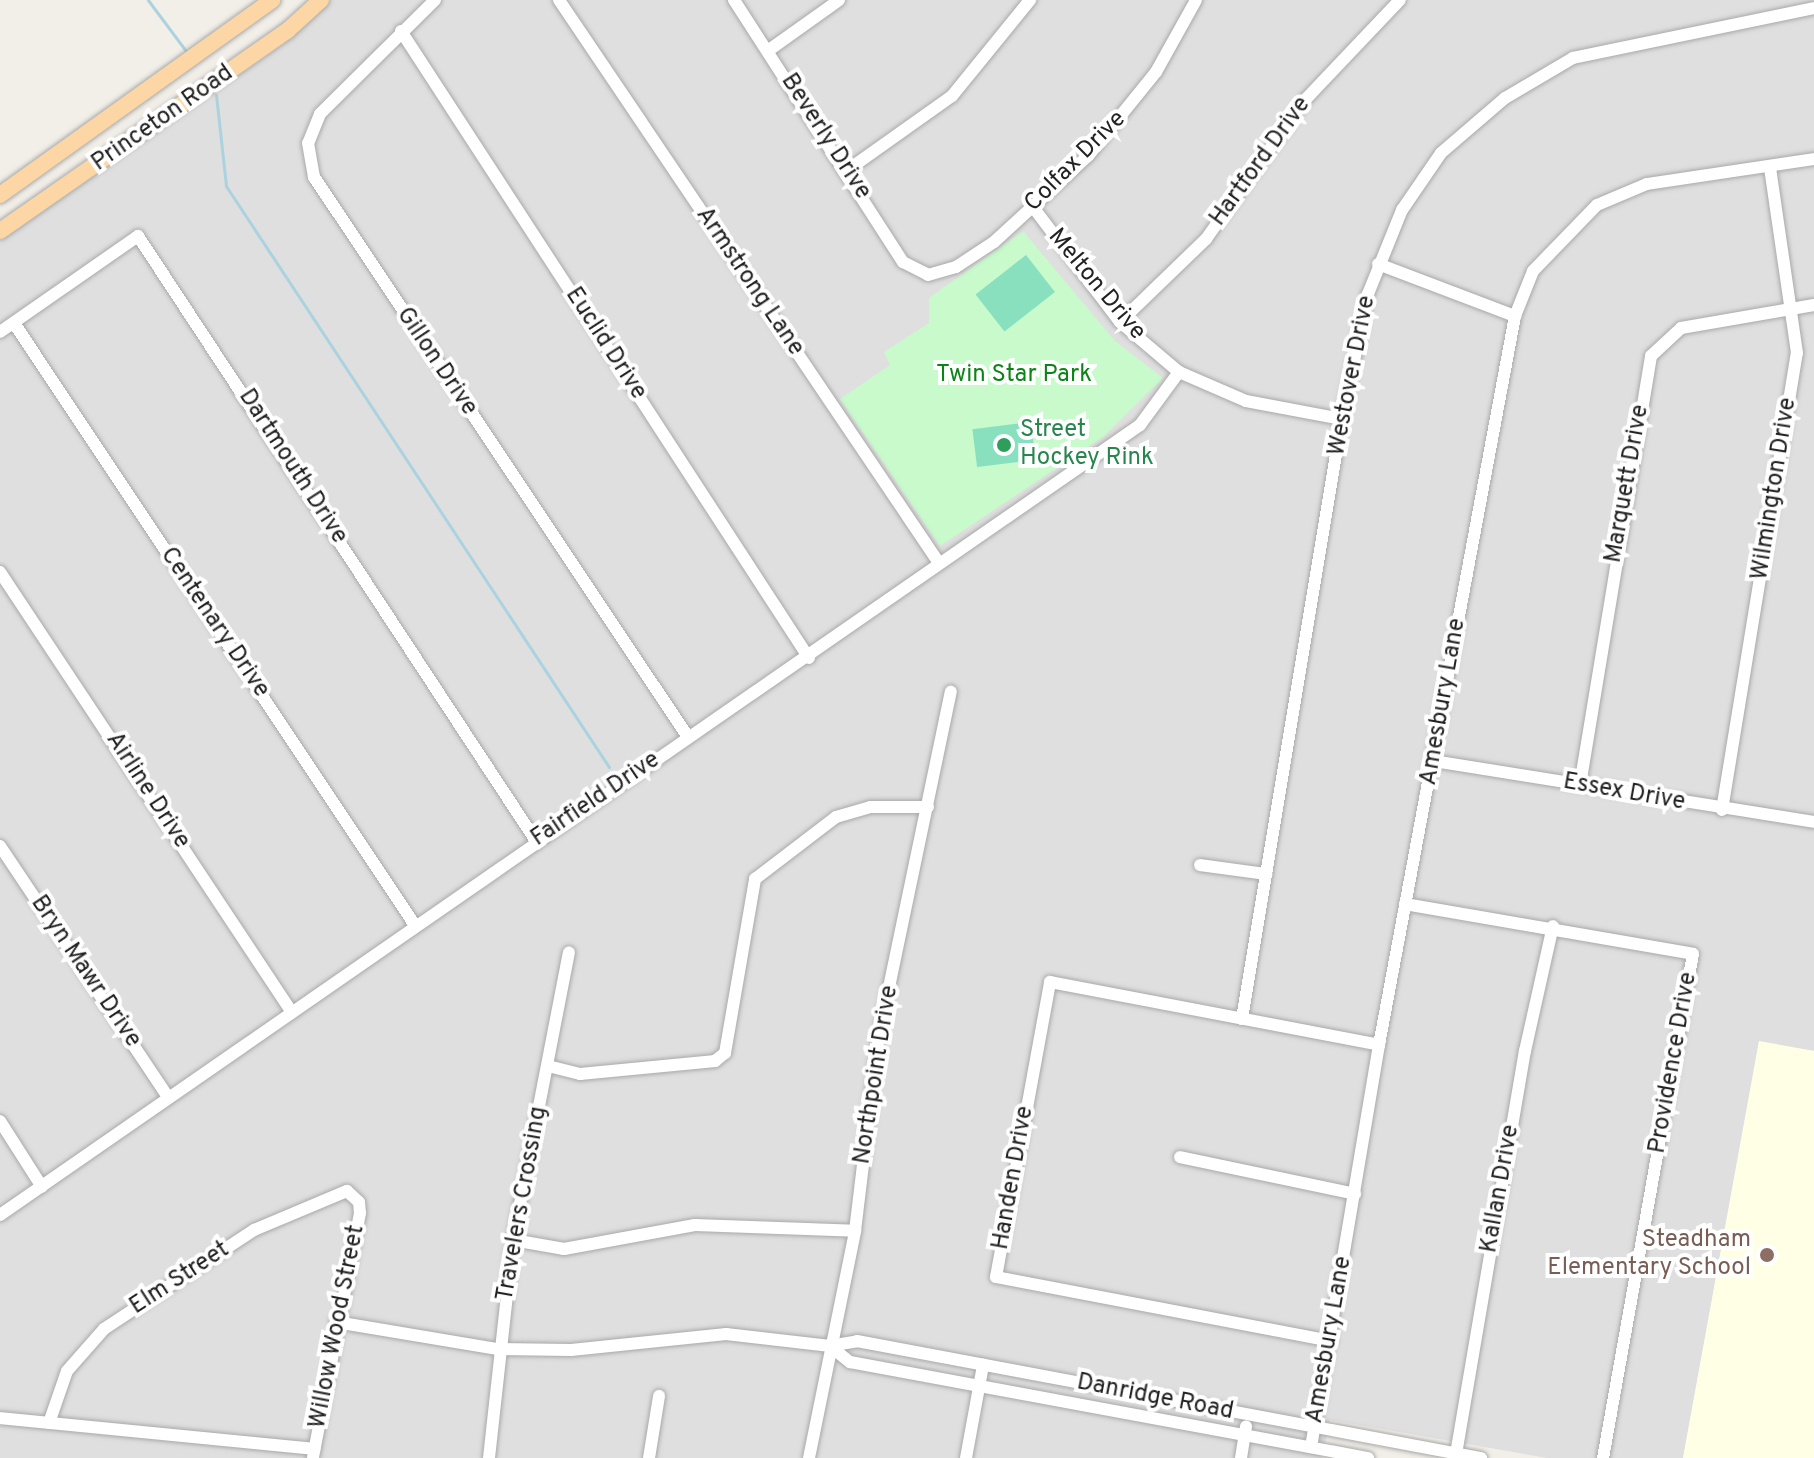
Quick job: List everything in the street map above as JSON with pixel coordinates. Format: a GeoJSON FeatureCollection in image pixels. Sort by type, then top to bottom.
{"type":"FeatureCollection","features":[{"type":"Feature","properties":{"kind":"main road","name":"Princeton Road"},"geometry":{"type":"LineString","coordinates":[[0,195],[159,85],[272,0]]}},
{"type":"Feature","properties":{"kind":"main road","name":"Princeton Road"},"geometry":{"type":"LineString","coordinates":[[0,231],[174,110],[321,0]]}},
{"type":"Feature","properties":{"kind":"main road"},"geometry":{"type":"LineString","coordinates":[[159,85],[174,110]]}},
{"type":"Feature","properties":{"kind":"main road"},"geometry":{"type":"LineString","coordinates":[[30,174],[47,200]]}},
{"type":"Feature","properties":{"kind":"street","name":"Gillon Drive"},"geometry":{"type":"LineString","coordinates":[[435,0],[401,31],[312,125],[308,143],[314,177],[688,737]]}},
{"type":"Feature","properties":{"kind":"street","name":"Armstrong Lane"},"geometry":{"type":"LineString","coordinates":[[559,0],[939,563]]}},
{"type":"Feature","properties":{"kind":"street","name":"Beverly Drive"},"geometry":{"type":"LineString","coordinates":[[734,0],[845,172],[915,273]]}},
{"type":"Feature","properties":{"kind":"street"},"geometry":{"type":"LineString","coordinates":[[769,50],[839,0]]}},
{"type":"Feature","properties":{"kind":"street"},"geometry":{"type":"LineString","coordinates":[[845,172],[952,96],[1030,0]]}},
{"type":"Feature","properties":{"kind":"street","name":"Colfax Drive"},"geometry":{"type":"LineString","coordinates":[[915,273],[939,274],[956,267],[1033,207],[1115,127],[1196,0]]}},
{"type":"Feature","properties":{"kind":"street","name":"Hartford Drive"},"geometry":{"type":"LineString","coordinates":[[1120,322],[1206,239],[1304,101],[1400,0]]}},
{"type":"Feature","properties":{"kind":"street","name":"Westover Drive"},"geometry":{"type":"LineString","coordinates":[[1242,1019],[1342,419],[1378,264],[1402,210],[1441,153],[1505,98],[1573,58],[1814,8]]}},
{"type":"Feature","properties":{"kind":"street","name":"Euclid Drive"},"geometry":{"type":"LineString","coordinates":[[401,31],[809,658]]}},
{"type":"Feature","properties":{"kind":"street","name":"Amesbury Lane"},"geometry":{"type":"LineString","coordinates":[[1311,1447],[1379,1045],[1515,316],[1533,271],[1597,205],[1647,184],[1814,159]]}},
{"type":"Feature","properties":{"kind":"street","name":"Wilmington Drive"},"geometry":{"type":"LineString","coordinates":[[1722,810],[1794,368],[1793,308],[1770,167]]}},
{"type":"Feature","properties":{"kind":"street","name":"Melton Drive"},"geometry":{"type":"LineString","coordinates":[[1033,207],[1120,322],[1179,372],[1246,401],[1342,419]]}},
{"type":"Feature","properties":{"kind":"street","name":"Dartmouth Drive"},"geometry":{"type":"LineString","coordinates":[[0,332],[138,236],[536,841]]}},
{"type":"Feature","properties":{"kind":"street"},"geometry":{"type":"LineString","coordinates":[[1378,264],[1515,316]]}},
{"type":"Feature","properties":{"kind":"street","name":"Marquett Drive"},"geometry":{"type":"LineString","coordinates":[[1580,785],[1651,356],[1681,328],[1814,305]]}},
{"type":"Feature","properties":{"kind":"street","name":"Centenary Drive"},"geometry":{"type":"LineString","coordinates":[[14,323],[414,924]]}},
{"type":"Feature","properties":{"kind":"street","name":"Fairfield Drive"},"geometry":{"type":"LineString","coordinates":[[0,1215],[414,924],[809,658],[939,563],[1140,425],[1179,372]]}},
{"type":"Feature","properties":{"kind":"street","name":"Airline Drive"},"geometry":{"type":"LineString","coordinates":[[0,572],[291,1011]]}},
{"type":"Feature","properties":{"kind":"street","name":"Northpoint Drive"},"geometry":{"type":"LineString","coordinates":[[809,1458],[855,1231],[878,1040],[951,692]]}},
{"type":"Feature","properties":{"kind":"street","name":"Essex Drive"},"geometry":{"type":"LineString","coordinates":[[1434,761],[1722,810],[1814,822]]}},
{"type":"Feature","properties":{"kind":"street"},"geometry":{"type":"LineString","coordinates":[[548,1066],[580,1074],[715,1061],[725,1053],[755,879],[836,817],[870,807],[928,807]]}},
{"type":"Feature","properties":{"kind":"street","name":"Bryn Mawr Drive"},"geometry":{"type":"LineString","coordinates":[[0,846],[5,865],[169,1098]]}},
{"type":"Feature","properties":{"kind":"street"},"geometry":{"type":"LineString","coordinates":[[1200,865],[1266,874]]}},
{"type":"Feature","properties":{"kind":"street","name":"Providence Drive"},"geometry":{"type":"LineString","coordinates":[[1405,904],[1553,926],[1693,954],[1603,1458]]}},
{"type":"Feature","properties":{"kind":"street","name":"Kallan Drive"},"geometry":{"type":"LineString","coordinates":[[1456,1454],[1525,1051],[1553,926]]}},
{"type":"Feature","properties":{"kind":"street","name":"Travelers Crossing"},"geometry":{"type":"LineString","coordinates":[[489,1458],[498,1349],[513,1240],[569,952]]}},
{"type":"Feature","properties":{"kind":"street","name":"Handen Drive"},"geometry":{"type":"LineString","coordinates":[[1242,1019],[1050,982],[996,1277],[1331,1341]]}},
{"type":"Feature","properties":{"kind":"street"},"geometry":{"type":"LineString","coordinates":[[1242,1019],[1379,1045]]}},
{"type":"Feature","properties":{"kind":"street"},"geometry":{"type":"LineString","coordinates":[[0,1121],[42,1187]]}},
{"type":"Feature","properties":{"kind":"street"},"geometry":{"type":"LineString","coordinates":[[1180,1157],[1355,1194]]}},
{"type":"Feature","properties":{"kind":"street","name":"Elm Street"},"geometry":{"type":"LineString","coordinates":[[49,1423],[67,1371],[104,1329],[254,1230],[336,1191],[356,1197]]}},
{"type":"Feature","properties":{"kind":"street","name":"Willow Wood Street"},"geometry":{"type":"LineString","coordinates":[[314,1454],[336,1322],[360,1213],[356,1197]]}},
{"type":"Feature","properties":{"kind":"street"},"geometry":{"type":"LineString","coordinates":[[513,1240],[564,1249],[695,1225],[855,1231]]}},
{"type":"Feature","properties":{"kind":"street","name":"Danridge Road"},"geometry":{"type":"LineString","coordinates":[[336,1322],[498,1349],[571,1350],[726,1334],[830,1346],[857,1341],[1481,1458]]}},
{"type":"Feature","properties":{"kind":"street","name":"Danridge Road"},"geometry":{"type":"LineString","coordinates":[[830,1346],[850,1362],[1368,1458]]}},
{"type":"Feature","properties":{"kind":"street"},"geometry":{"type":"LineString","coordinates":[[966,1458],[983,1365]]}},
{"type":"Feature","properties":{"kind":"street"},"geometry":{"type":"LineString","coordinates":[[649,1458],[659,1396]]}},
{"type":"Feature","properties":{"kind":"street"},"geometry":{"type":"LineString","coordinates":[[1241,1458],[1248,1415]]}},
{"type":"Feature","properties":{"kind":"street"},"geometry":{"type":"LineString","coordinates":[[0,1418],[314,1454]]}},
{"type":"Feature","properties":{"kind":"shaded area"},"geometry":{"type":"Polygon","coordinates":[[[331,0],[1814,0],[1814,1051],[1759,1042],[1683,1458],[1547,1458],[1330,1420],[1322,1458],[0,1458],[0,241],[284,44],[331,0]]]}},
{"type":"Feature","properties":{"kind":"shaded area","name":"Steadham Elementary School"},"geometry":{"type":"Polygon","coordinates":[[[1759,1041],[1814,1051],[1814,1458],[1683,1458],[1759,1041]]]}},
{"type":"Feature","properties":{"kind":"green space","name":"Twin Star Park"},"geometry":{"type":"Polygon","coordinates":[[[1023,231],[1115,341],[1163,378],[1103,437],[940,546],[840,399],[890,365],[884,352],[929,323],[929,298],[1023,231]]]}},
{"type":"Feature","properties":{"kind":"green space"},"geometry":{"type":"Polygon","coordinates":[[[1026,255],[1055,292],[1005,331],[976,294],[1026,255]]]}},
{"type":"Feature","properties":{"kind":"green space","name":"Street Hockey Rink"},"geometry":{"type":"Polygon","coordinates":[[[1031,422],[1036,460],[977,467],[972,429],[1031,422]]]}},
{"type":"Feature","properties":{"kind":"waterway"},"geometry":{"type":"LineString","coordinates":[[148,0],[186,51]]}},
{"type":"Feature","properties":{"kind":"waterway"},"geometry":{"type":"LineString","coordinates":[[216,95],[226,186],[609,767]]}},
{"type":"Feature","properties":{"kind":"place","name":"Street Hockey Rink"},"geometry":{"type":"Point","coordinates":[1004,445]}},
{"type":"Feature","properties":{"kind":"place","name":"Steadham Elementary School"},"geometry":{"type":"Point","coordinates":[1767,1255]}}]}
